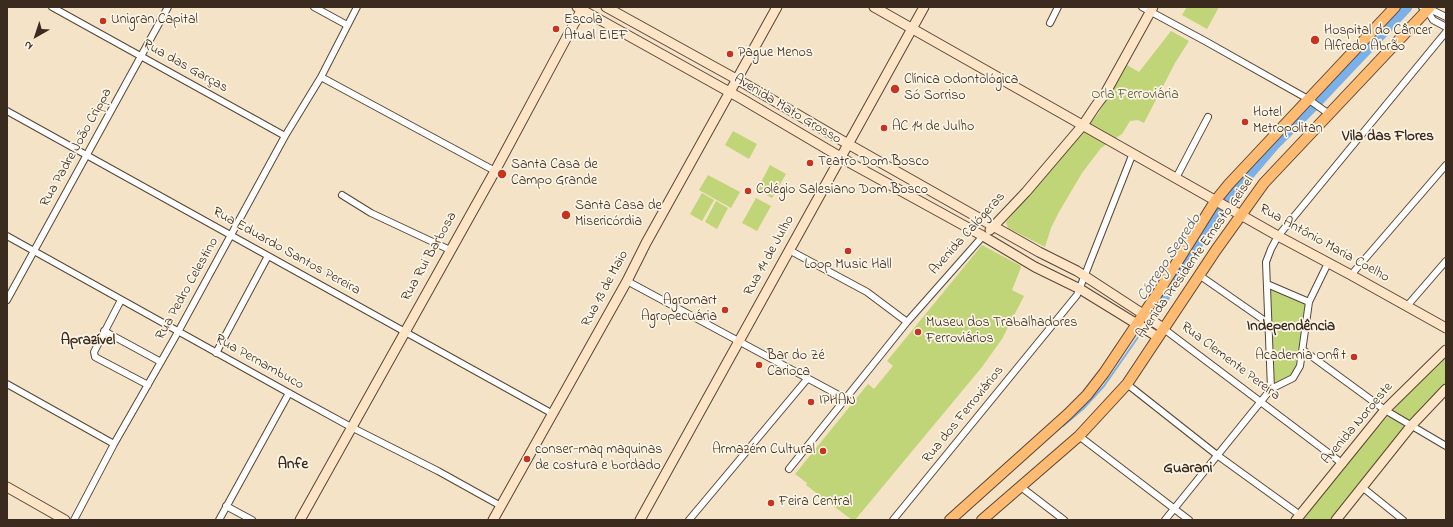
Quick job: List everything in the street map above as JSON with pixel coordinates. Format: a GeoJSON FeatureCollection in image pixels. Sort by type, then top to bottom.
{"type":"FeatureCollection","features":[{"type":"Feature","properties":{"kind":"main road","name":"Avenida Presidente Ernesto Geisel"},"geometry":{"type":"LineString","coordinates":[[950,520],[1068,414],[1087,395],[1147,317],[1242,168],[1310,100],[1396,7]]}},
{"type":"Feature","properties":{"kind":"main road","name":"Avenida Presidente Ernesto Geisel"},"geometry":{"type":"LineString","coordinates":[[982,520],[1080,436],[1127,384],[1159,332],[1200,275],[1238,213],[1327,112],[1426,8]]}},
{"type":"Feature","properties":{"kind":"street","name":"Rua das Garças"},"geometry":{"type":"LineString","coordinates":[[52,7],[285,136]]}},
{"type":"Feature","properties":{"kind":"street","name":"Rua Padre João Crippa"},"geometry":{"type":"LineString","coordinates":[[7,300],[168,7]]}},
{"type":"Feature","properties":{"kind":"street"},"geometry":{"type":"LineString","coordinates":[[314,7],[347,25]]}},
{"type":"Feature","properties":{"kind":"street","name":"Rua Pedro Celestino"},"geometry":{"type":"LineString","coordinates":[[74,520],[114,444],[178,332],[285,136],[321,77],[357,7]]}},
{"type":"Feature","properties":{"kind":"street","name":"Avenida Mato Grosso"},"geometry":{"type":"LineString","coordinates":[[606,7],[994,226]]}},
{"type":"Feature","properties":{"kind":"street","name":"Rua 13 de Maio"},"geometry":{"type":"LineString","coordinates":[[493,520],[627,281],[646,243],[777,7]]}},
{"type":"Feature","properties":{"kind":"street","name":"Rua Antônio Maria Coelho"},"geometry":{"type":"LineString","coordinates":[[874,7],[1278,236],[1446,328]]}},
{"type":"Feature","properties":{"kind":"street","name":"Rua 14 de Julho"},"geometry":{"type":"LineString","coordinates":[[640,520],[924,7]]}},
{"type":"Feature","properties":{"kind":"street"},"geometry":{"type":"LineString","coordinates":[[1050,22],[1058,7]]}},
{"type":"Feature","properties":{"kind":"street"},"geometry":{"type":"LineString","coordinates":[[1142,7],[1152,9],[1205,41],[1310,100],[1327,112]]}},
{"type":"Feature","properties":{"kind":"street","name":"Avenida Mato Grosso"},"geometry":{"type":"LineString","coordinates":[[580,8],[729,92],[840,158],[983,236]]}},
{"type":"Feature","properties":{"kind":"street","name":"Rua Rui Barbosa"},"geometry":{"type":"LineString","coordinates":[[300,520],[495,172],[580,8]]}},
{"type":"Feature","properties":{"kind":"street"},"geometry":{"type":"LineString","coordinates":[[1426,8],[1446,17]]}},
{"type":"Feature","properties":{"kind":"street"},"geometry":{"type":"LineString","coordinates":[[1426,8],[1433,20],[1446,27]]}},
{"type":"Feature","properties":{"kind":"street","name":"Avenida Calógeras"},"geometry":{"type":"LineString","coordinates":[[789,469],[907,322],[983,236],[1026,192],[1083,125],[1106,92],[1152,9]]}},
{"type":"Feature","properties":{"kind":"street"},"geometry":{"type":"LineString","coordinates":[[1271,389],[1266,262],[1271,249],[1278,236],[1446,32]]}},
{"type":"Feature","properties":{"kind":"street"},"geometry":{"type":"LineString","coordinates":[[321,77],[495,172]]}},
{"type":"Feature","properties":{"kind":"street","name":"Rua Eduardo Santos Pereira"},"geometry":{"type":"LineString","coordinates":[[7,111],[553,414]]}},
{"type":"Feature","properties":{"kind":"street"},"geometry":{"type":"LineString","coordinates":[[1176,178],[1208,117]]}},
{"type":"Feature","properties":{"kind":"street","name":"Rua dos Ferroviários"},"geometry":{"type":"LineString","coordinates":[[893,520],[1072,301],[1080,289],[1133,153]]}},
{"type":"Feature","properties":{"kind":"street"},"geometry":{"type":"LineString","coordinates":[[1351,275],[1446,165]]}},
{"type":"Feature","properties":{"kind":"street"},"geometry":{"type":"LineString","coordinates":[[342,195],[371,212],[450,250]]}},
{"type":"Feature","properties":{"kind":"street","name":"Rua Clemente Pereira"},"geometry":{"type":"LineString","coordinates":[[994,226],[1084,276],[1147,317],[1159,332]]}},
{"type":"Feature","properties":{"kind":"street","name":"Rua Pernambuco"},"geometry":{"type":"LineString","coordinates":[[7,236],[289,394],[438,471],[501,506]]}},
{"type":"Feature","properties":{"kind":"street","name":"Rua Clemente Pereira"},"geometry":{"type":"LineString","coordinates":[[983,236],[1035,267],[1080,289],[1140,325],[1159,332],[1261,403],[1342,464]]}},
{"type":"Feature","properties":{"kind":"street"},"geometry":{"type":"LineString","coordinates":[[789,250],[867,292],[907,322]]}},
{"type":"Feature","properties":{"kind":"street"},"geometry":{"type":"LineString","coordinates":[[216,352],[268,256]]}},
{"type":"Feature","properties":{"kind":"street"},"geometry":{"type":"LineString","coordinates":[[1407,306],[1446,261]]}},
{"type":"Feature","properties":{"kind":"street"},"geometry":{"type":"LineString","coordinates":[[1165,520],[1271,389],[1293,378],[1300,366],[1309,302],[1328,263]]}},
{"type":"Feature","properties":{"kind":"street"},"geometry":{"type":"LineString","coordinates":[[1200,275],[1268,323]]}},
{"type":"Feature","properties":{"kind":"street"},"geometry":{"type":"LineString","coordinates":[[627,281],[846,399]]}},
{"type":"Feature","properties":{"kind":"street"},"geometry":{"type":"LineString","coordinates":[[1267,284],[1309,302]]}},
{"type":"Feature","properties":{"kind":"street"},"geometry":{"type":"LineString","coordinates":[[121,300],[94,352],[96,357],[148,386]]}},
{"type":"Feature","properties":{"kind":"street"},"geometry":{"type":"LineString","coordinates":[[104,331],[161,362]]}},
{"type":"Feature","properties":{"kind":"street"},"geometry":{"type":"LineString","coordinates":[[1303,350],[1385,410],[1446,446]]}},
{"type":"Feature","properties":{"kind":"street","name":"Avenida Noroeste"},"geometry":{"type":"LineString","coordinates":[[1298,518],[1385,410],[1446,350]]}},
{"type":"Feature","properties":{"kind":"street"},"geometry":{"type":"LineString","coordinates":[[688,520],[808,378]]}},
{"type":"Feature","properties":{"kind":"street"},"geometry":{"type":"LineString","coordinates":[[7,384],[114,444]]}},
{"type":"Feature","properties":{"kind":"street"},"geometry":{"type":"LineString","coordinates":[[1127,384],[1298,518]]}},
{"type":"Feature","properties":{"kind":"street"},"geometry":{"type":"LineString","coordinates":[[1336,520],[1411,426],[1446,389]]}},
{"type":"Feature","properties":{"kind":"street"},"geometry":{"type":"LineString","coordinates":[[219,520],[289,394]]}},
{"type":"Feature","properties":{"kind":"street"},"geometry":{"type":"LineString","coordinates":[[1080,436],[1189,520]]}},
{"type":"Feature","properties":{"kind":"street"},"geometry":{"type":"LineString","coordinates":[[7,487],[65,520]]}},
{"type":"Feature","properties":{"kind":"street"},"geometry":{"type":"LineString","coordinates":[[1021,487],[1064,520]]}},
{"type":"Feature","properties":{"kind":"street"},"geometry":{"type":"LineString","coordinates":[[1362,487],[1403,520]]}},
{"type":"Feature","properties":{"kind":"street"},"geometry":{"type":"LineString","coordinates":[[226,506],[252,520]]}},
{"type":"Feature","properties":{"kind":"green space"},"geometry":{"type":"Polygon","coordinates":[[[1187,7],[1219,7],[1207,29],[1182,15],[1187,7]]]}},
{"type":"Feature","properties":{"kind":"green space","name":"Orla Ferroviária"},"geometry":{"type":"Polygon","coordinates":[[[1171,31],[1189,41],[1175,63],[1144,123],[1138,120],[1130,121],[1122,134],[1101,148],[1082,173],[1059,212],[1051,228],[1045,247],[1008,228],[1006,222],[1098,114],[1127,65],[1139,72],[1171,31]]]}},
{"type":"Feature","properties":{"kind":"green space"},"geometry":{"type":"Polygon","coordinates":[[[733,131],[757,144],[749,159],[725,145],[733,131]]]}},
{"type":"Feature","properties":{"kind":"green space"},"geometry":{"type":"Polygon","coordinates":[[[770,165],[786,174],[772,198],[757,190],[770,165]]]}},
{"type":"Feature","properties":{"kind":"green space"},"geometry":{"type":"Polygon","coordinates":[[[708,175],[740,192],[731,208],[699,190],[708,175]]]}},
{"type":"Feature","properties":{"kind":"green space"},"geometry":{"type":"Polygon","coordinates":[[[702,193],[714,200],[702,221],[690,214],[702,193]]]}},
{"type":"Feature","properties":{"kind":"green space"},"geometry":{"type":"Polygon","coordinates":[[[756,198],[771,206],[757,231],[742,223],[756,198]]]}},
{"type":"Feature","properties":{"kind":"green space"},"geometry":{"type":"Polygon","coordinates":[[[716,201],[728,208],[717,229],[705,222],[716,201]]]}},
{"type":"Feature","properties":{"kind":"green space"},"geometry":{"type":"Polygon","coordinates":[[[982,245],[1021,266],[1012,290],[1024,296],[1002,339],[982,367],[855,520],[852,520],[806,485],[807,483],[795,474],[868,384],[874,389],[893,366],[887,361],[982,245]]]}},
{"type":"Feature","properties":{"kind":"green space"},"geometry":{"type":"Polygon","coordinates":[[[1267,284],[1309,302],[1303,350],[1293,378],[1271,389],[1267,284]]]}},
{"type":"Feature","properties":{"kind":"green space"},"geometry":{"type":"Polygon","coordinates":[[[1446,355],[1446,384],[1333,520],[1303,520],[1345,465],[1394,409],[1446,355]]]}},
{"type":"Feature","properties":{"kind":"waterway","name":"Córrego Segredo"},"geometry":{"type":"LineString","coordinates":[[1149,321],[1205,232],[1240,185],[1275,144],[1407,7]]}},
{"type":"Feature","properties":{"kind":"waterway","name":"Córrego Segredo"},"geometry":{"type":"LineString","coordinates":[[1063,426],[1083,409],[1104,386],[1143,330]]}},
{"type":"Feature","properties":{"kind":"place","name":"Unigran Capital"},"geometry":{"type":"Point","coordinates":[103,21]}},
{"type":"Feature","properties":{"kind":"place","name":"Escola Atual EIEF"},"geometry":{"type":"Point","coordinates":[556,29]}},
{"type":"Feature","properties":{"kind":"place","name":"Hospital do Câncer Alfredo Abrão"},"geometry":{"type":"Point","coordinates":[1315,40]}},
{"type":"Feature","properties":{"kind":"place","name":"Pague Menos"},"geometry":{"type":"Point","coordinates":[730,54]}},
{"type":"Feature","properties":{"kind":"place","name":"Clínica Odontológica Só Sorriso"},"geometry":{"type":"Point","coordinates":[895,89]}},
{"type":"Feature","properties":{"kind":"place","name":"Hotel Metropolitan"},"geometry":{"type":"Point","coordinates":[1245,122]}},
{"type":"Feature","properties":{"kind":"place","name":"AC 14 de Julho"},"geometry":{"type":"Point","coordinates":[884,128]}},
{"type":"Feature","properties":{"kind":"place","name":"Teatro Dom Bosco"},"geometry":{"type":"Point","coordinates":[810,163]}},
{"type":"Feature","properties":{"kind":"place","name":"Santa Casa de Campo Grande"},"geometry":{"type":"Point","coordinates":[502,174]}},
{"type":"Feature","properties":{"kind":"place","name":"Colégio Salesiano Dom Bosco"},"geometry":{"type":"Point","coordinates":[748,191]}},
{"type":"Feature","properties":{"kind":"place","name":"Santa Casa de Misericórdia"},"geometry":{"type":"Point","coordinates":[566,215]}},
{"type":"Feature","properties":{"kind":"place","name":"Loop Music Hall"},"geometry":{"type":"Point","coordinates":[848,251]}},
{"type":"Feature","properties":{"kind":"place","name":"Agromart Agropecuária"},"geometry":{"type":"Point","coordinates":[725,310]}},
{"type":"Feature","properties":{"kind":"place","name":"Museu dos Trabalhadores Ferroviários"},"geometry":{"type":"Point","coordinates":[918,332]}},
{"type":"Feature","properties":{"kind":"place","name":"Academia Onfit"},"geometry":{"type":"Point","coordinates":[1354,357]}},
{"type":"Feature","properties":{"kind":"place","name":"Bar do Zé Carioca"},"geometry":{"type":"Point","coordinates":[759,365]}},
{"type":"Feature","properties":{"kind":"place","name":"IPHAN"},"geometry":{"type":"Point","coordinates":[811,402]}},
{"type":"Feature","properties":{"kind":"place","name":"Armazém Cultural"},"geometry":{"type":"Point","coordinates":[823,451]}},
{"type":"Feature","properties":{"kind":"place","name":"conser-maq maquinas de costura e bordado"},"geometry":{"type":"Point","coordinates":[527,459]}},
{"type":"Feature","properties":{"kind":"place","name":"Feira Central"},"geometry":{"type":"Point","coordinates":[771,503]}},
{"type":"Feature","properties":{"kind":"district","name":"Vila das Flores"},"geometry":{"type":"Point","coordinates":[1388,138]}},
{"type":"Feature","properties":{"kind":"district","name":"Independência"},"geometry":{"type":"Point","coordinates":[1291,328]}},
{"type":"Feature","properties":{"kind":"district","name":"Aprazível"},"geometry":{"type":"Point","coordinates":[88,342]}},
{"type":"Feature","properties":{"kind":"district","name":"Anfe"},"geometry":{"type":"Point","coordinates":[293,466]}},
{"type":"Feature","properties":{"kind":"district","name":"Guarani"},"geometry":{"type":"Point","coordinates":[1188,470]}}]}
